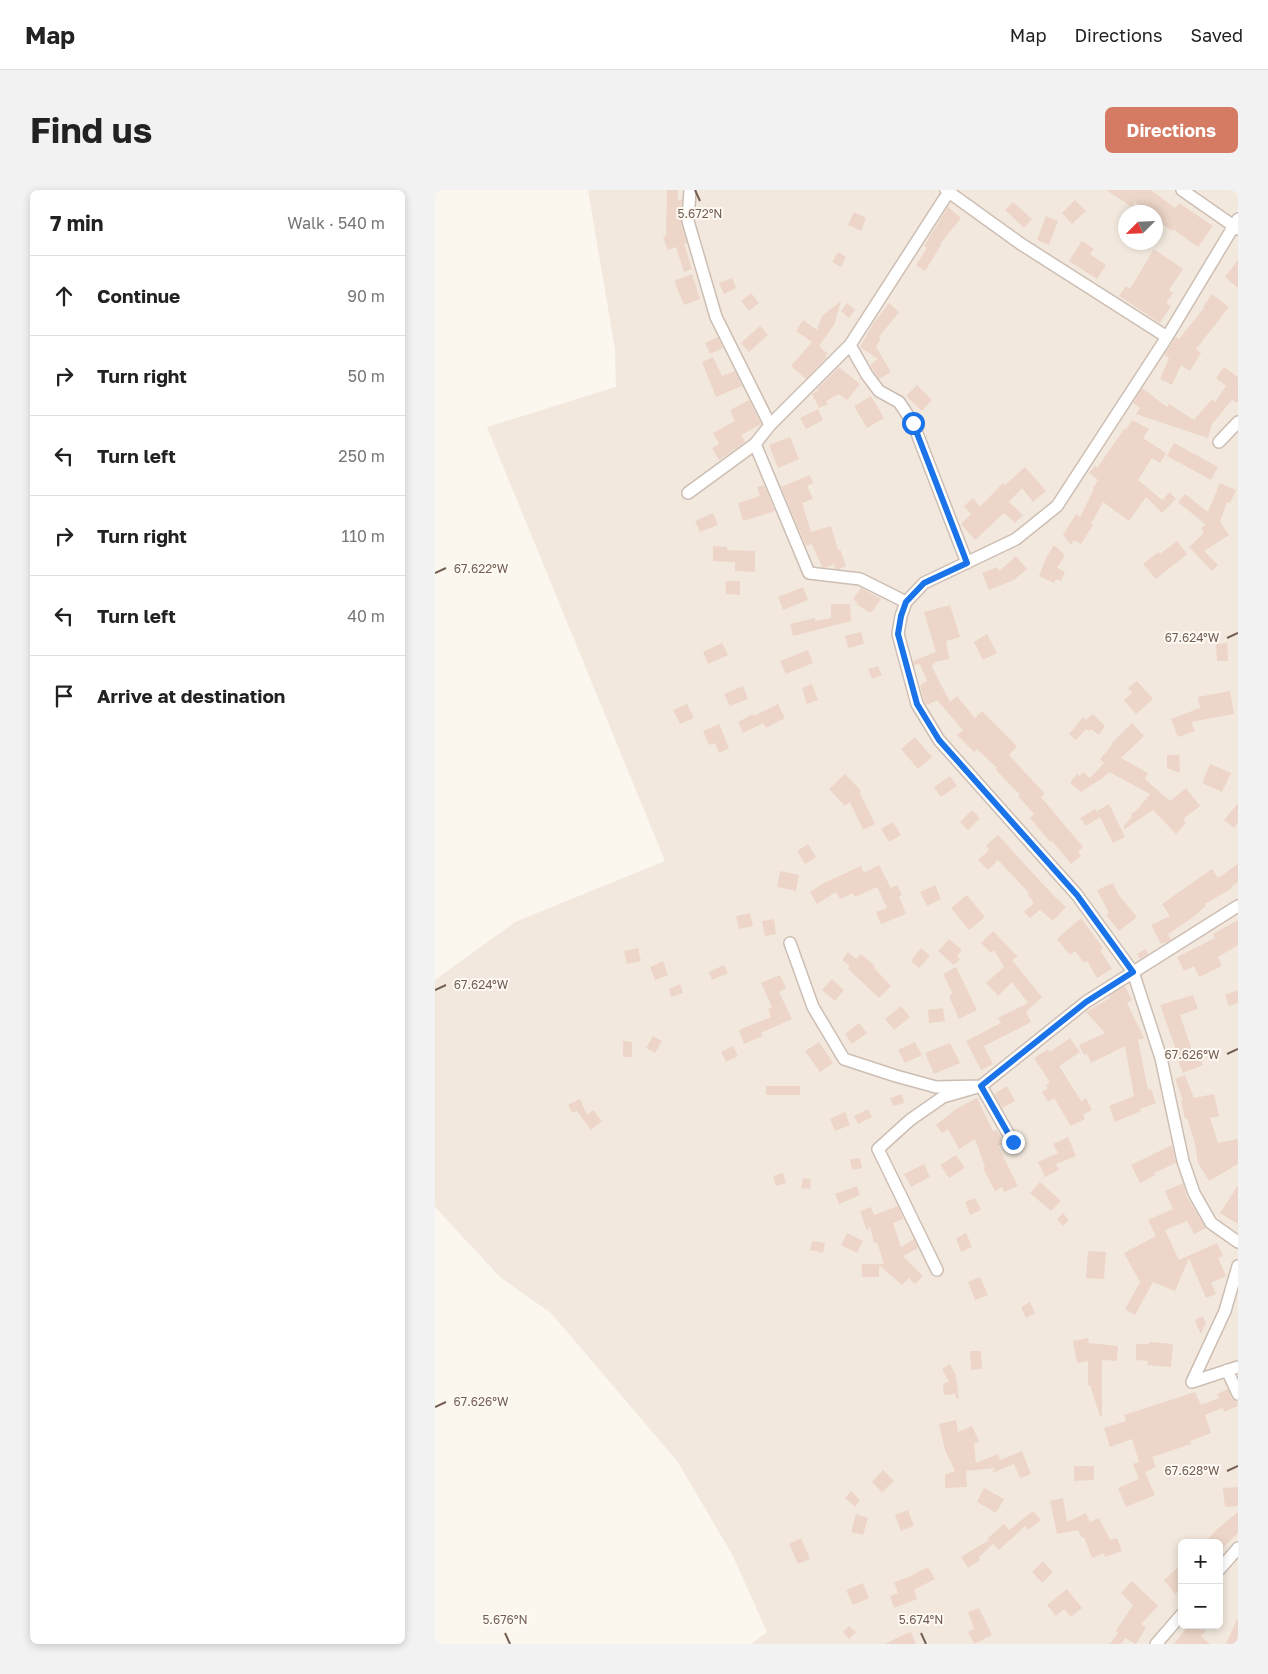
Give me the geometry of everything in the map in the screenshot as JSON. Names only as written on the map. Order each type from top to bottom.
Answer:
[{"type":"street","points":[[689,190],[688,221],[716,317],[770,424]]},
{"type":"street","points":[[1181,190],[1237,224],[1167,337],[1057,506],[1016,539],[924,583],[906,602],[898,634],[917,704],[939,740],[1077,895],[1133,972],[1161,1058],[1183,1161],[1194,1194],[1211,1223],[1238,1242]]},
{"type":"street","points":[[687,493],[755,444],[770,424],[850,345],[947,191],[1021,244],[1167,337]]},
{"type":"street","points":[[850,345],[867,375],[879,391],[899,402],[913,423],[967,563]]},
{"type":"street","points":[[1219,442],[1238,422]]},
{"type":"street","points":[[755,444],[809,573],[860,579],[906,602]]},
{"type":"street","points":[[937,1270],[878,1149],[910,1120],[943,1097],[981,1086],[1086,1002],[1238,906]]},
{"type":"street","points":[[790,943],[813,1007],[844,1059],[936,1087],[981,1086]]},
{"type":"street","points":[[981,1086],[1013,1142]]},
{"type":"street","points":[[1238,1266],[1225,1311],[1192,1382],[1233,1368],[1238,1394]]},
{"type":"street","points":[[1223,1565],[1238,1548]]},
{"type":"street","points":[[1156,1644],[1178,1619]]},
{"type":"shaded area","points":[[588,190],[1238,190],[1238,1644],[751,1644],[767,1632],[733,1556],[678,1462],[551,1313],[500,1277],[435,1207],[435,980],[515,922],[665,861],[487,427],[616,387],[615,349]]},
{"type":"building","points":[[667,190],[678,190],[678,200],[682,200],[681,223],[687,243],[684,244],[692,269],[684,272],[676,247],[668,250],[663,237],[666,236]]},
{"type":"building","points":[[1106,190],[1151,190],[1175,208],[1179,203],[1213,226],[1198,247],[1173,229],[1172,231],[1163,225],[1163,205],[1139,205],[1135,202],[1133,205],[1129,205]]},
{"type":"building","points":[[1075,200],[1086,211],[1072,224],[1062,213]]},
{"type":"building","points":[[1013,202],[1032,219],[1024,228],[1005,210]]},
{"type":"building","points":[[948,207],[961,218],[940,244],[925,271],[916,265],[927,248],[924,246]]},
{"type":"building","points":[[854,212],[866,218],[861,231],[848,225]]},
{"type":"building","points":[[1046,216],[1058,221],[1049,245],[1037,240]]},
{"type":"building","points":[[1082,241],[1094,249],[1090,254],[1106,265],[1097,279],[1069,261]]},
{"type":"building","points":[[1153,250],[1183,269],[1169,290],[1173,293],[1166,303],[1171,306],[1160,323],[1119,296],[1126,286],[1130,289]]},
{"type":"building","points":[[838,252],[846,257],[841,267],[832,262]]},
{"type":"building","points":[[1238,260],[1238,288],[1225,277]]},
{"type":"building","points":[[692,274],[700,299],[684,305],[674,281]]},
{"type":"building","points":[[732,278],[736,288],[724,294],[719,283]]},
{"type":"building","points":[[751,293],[759,303],[749,311],[741,301]]},
{"type":"building","points":[[1212,294],[1229,307],[1196,349],[1201,353],[1190,371],[1181,365],[1172,385],[1160,379],[1169,358],[1164,355],[1176,337],[1179,339],[1204,308]]},
{"type":"building","points":[[841,301],[834,325],[819,346],[828,354],[825,356],[827,357],[806,379],[791,366],[812,342],[796,331],[803,320],[817,330],[822,316]]},
{"type":"building","points":[[847,303],[855,310],[849,318],[841,311]]},
{"type":"building","points":[[889,303],[899,312],[879,337],[881,338],[876,347],[891,372],[879,379],[870,365],[878,359],[860,347],[873,324]]},
{"type":"building","points":[[760,326],[768,335],[749,352],[741,343]]},
{"type":"building","points":[[718,337],[723,348],[710,354],[705,343]]},
{"type":"building","points":[[713,357],[722,376],[735,371],[742,386],[716,397],[702,362]]},
{"type":"building","points":[[839,367],[860,384],[847,400],[839,394],[826,401],[828,404],[819,408],[812,394],[819,390],[817,389]]},
{"type":"building","points":[[1224,367],[1238,377],[1238,403],[1232,400],[1212,424],[1208,438],[1136,414],[1140,408],[1133,403],[1142,388],[1167,407],[1169,404],[1194,420],[1212,399],[1215,402],[1226,386],[1216,378]]},
{"type":"building","points":[[917,385],[932,400],[922,411],[906,396]]},
{"type":"building","points":[[871,396],[884,418],[867,428],[854,406]]},
{"type":"building","points":[[749,400],[761,424],[741,435],[745,442],[719,460],[712,448],[719,444],[713,433],[735,421],[730,410]]},
{"type":"building","points":[[818,409],[823,420],[806,429],[800,418]]},
{"type":"building","points":[[1132,420],[1149,429],[1143,438],[1166,453],[1160,463],[1152,458],[1138,480],[1162,500],[1170,492],[1176,499],[1162,513],[1146,497],[1129,521],[1103,502],[1091,524],[1093,525],[1081,544],[1074,540],[1071,545],[1063,535],[1076,514],[1080,517],[1098,480],[1089,473],[1095,466],[1097,468]]},
{"type":"building","points":[[790,437],[799,459],[778,468],[769,445]]},
{"type":"building","points":[[1174,443],[1218,467],[1211,480],[1167,456]]},
{"type":"building","points":[[1025,467],[1046,491],[1033,502],[1022,488],[1009,502],[1023,515],[1015,523],[1004,513],[975,540],[961,524],[971,514],[964,506],[973,498],[980,507],[1003,483],[1005,485]]},
{"type":"building","points":[[810,475],[813,483],[807,486],[813,499],[802,503],[811,532],[831,526],[838,550],[840,549],[846,566],[839,569],[835,569],[834,564],[826,568],[822,567],[812,544],[806,546],[781,487]]},
{"type":"building","points":[[1220,483],[1236,490],[1230,503],[1227,502],[1220,522],[1229,535],[1204,551],[1218,565],[1212,571],[1189,547],[1204,533],[1201,528],[1206,525],[1178,502],[1185,494],[1208,512]]},
{"type":"building","points":[[764,485],[775,511],[743,521],[738,503],[760,496],[757,487]]},
{"type":"building","points":[[713,513],[718,525],[700,532],[695,521]]},
{"type":"building","points":[[1177,541],[1187,554],[1156,579],[1143,564],[1158,552],[1160,554]]},
{"type":"building","points":[[1054,545],[1065,555],[1057,568],[1065,572],[1061,581],[1056,579],[1054,583],[1039,576],[1046,558]]},
{"type":"building","points":[[713,546],[727,547],[727,550],[755,551],[755,572],[735,571],[735,562],[713,561]]},
{"type":"building","points":[[1016,556],[1027,569],[1014,580],[989,590],[982,573],[997,567],[999,571]]},
{"type":"building","points":[[726,581],[740,581],[740,595],[726,594]]},
{"type":"building","points":[[803,587],[808,600],[783,610],[778,597]]},
{"type":"building","points":[[861,588],[881,599],[872,612],[856,604],[859,604],[853,599]]},
{"type":"building","points":[[831,604],[850,604],[851,621],[793,636],[790,624],[815,618],[815,621],[831,618]]},
{"type":"building","points":[[950,605],[960,637],[946,641],[949,659],[934,662],[935,664],[931,665],[950,702],[957,696],[975,718],[982,711],[1017,746],[1009,755],[1045,794],[1041,797],[1083,847],[1078,852],[1081,856],[1071,864],[1030,818],[1034,814],[1018,796],[1020,795],[996,770],[997,768],[977,749],[974,752],[957,735],[963,730],[937,700],[927,705],[924,701],[920,685],[927,681],[920,664],[914,665],[913,661],[936,652],[924,612]]},
{"type":"building","points":[[861,632],[864,644],[848,648],[845,636]]},
{"type":"building","points":[[987,634],[997,653],[983,660],[974,642]]},
{"type":"building","points":[[722,643],[728,655],[708,664],[703,652]]},
{"type":"building","points":[[1227,643],[1228,661],[1217,661],[1216,644]]},
{"type":"building","points":[[808,650],[813,663],[786,674],[780,661]]},
{"type":"building","points":[[878,666],[882,675],[872,679],[868,669]]},
{"type":"building","points":[[1137,681],[1153,699],[1136,714],[1124,700],[1132,693],[1128,688]]},
{"type":"building","points":[[812,684],[818,700],[807,704],[802,688]]},
{"type":"building","points":[[743,686],[748,699],[730,706],[724,694]]},
{"type":"building","points":[[1230,691],[1234,714],[1191,722],[1195,731],[1178,737],[1171,719],[1200,708],[1198,697]]},
{"type":"building","points":[[687,704],[694,718],[680,724],[673,710]]},
{"type":"building","points":[[778,704],[785,718],[766,728],[763,723],[743,733],[738,722]]},
{"type":"building","points":[[1093,714],[1105,726],[1099,735],[1091,729],[1089,731],[1086,729],[1076,740],[1069,734],[1083,717],[1086,720]]},
{"type":"building","points":[[1132,723],[1144,736],[1121,758],[1148,773],[1145,779],[1170,801],[1186,788],[1200,806],[1183,819],[1186,823],[1176,834],[1153,810],[1125,829],[1123,827],[1132,816],[1131,814],[1137,810],[1150,794],[1109,772],[1081,792],[1070,783],[1077,774],[1080,776],[1083,772],[1090,778],[1104,763],[1100,759],[1111,744]]},
{"type":"building","points":[[719,724],[729,748],[719,753],[715,743],[709,745],[703,731]]},
{"type":"building","points":[[915,737],[932,757],[918,769],[901,749]]},
{"type":"building","points":[[1167,755],[1179,755],[1180,773],[1167,768]]},
{"type":"building","points":[[1210,764],[1231,773],[1222,792],[1202,783]]},
{"type":"building","points":[[845,774],[861,791],[860,793],[875,824],[863,830],[850,802],[845,806],[829,789]]},
{"type":"building","points":[[950,776],[957,786],[941,797],[934,787]]},
{"type":"building","points":[[1238,803],[1238,822],[1234,828],[1224,820]]},
{"type":"building","points":[[1109,804],[1125,837],[1113,843],[1100,817],[1086,826],[1080,818],[1095,809],[1099,815],[1097,811]]},
{"type":"building","points":[[972,810],[980,818],[968,830],[960,822]]},
{"type":"building","points":[[893,822],[901,835],[889,842],[881,829]]},
{"type":"building","points":[[998,835],[1066,907],[1053,921],[1040,910],[1030,918],[1024,912],[1034,903],[1028,895],[1029,893],[998,860],[988,870],[978,860],[989,850],[986,846]]},
{"type":"building","points":[[808,844],[816,857],[805,864],[797,851]]},
{"type":"building","points":[[1238,864],[1238,882],[1232,888],[1205,904],[1206,906],[1192,918],[1168,934],[1171,940],[1161,944],[1151,925],[1170,916],[1162,904],[1212,869],[1218,878]]},
{"type":"building","points":[[879,865],[891,888],[897,885],[902,895],[899,896],[906,914],[881,924],[876,912],[887,908],[877,887],[855,897],[853,893],[840,899],[836,892],[817,904],[810,892],[824,883],[861,866],[864,873]]},
{"type":"building","points":[[780,871],[799,875],[796,891],[777,887]]},
{"type":"building","points":[[1113,883],[1118,894],[1137,917],[1119,931],[1106,915],[1109,913],[1097,890]]},
{"type":"building","points":[[935,885],[941,899],[927,906],[920,892]]},
{"type":"building","points":[[967,895],[985,917],[969,930],[951,908]]},
{"type":"building","points":[[750,913],[753,926],[739,929],[736,916]]},
{"type":"building","points":[[1081,918],[1103,948],[1100,950],[1112,969],[1097,978],[1087,961],[1084,963],[1075,951],[1070,955],[1057,939]]},
{"type":"building","points":[[774,919],[776,934],[765,936],[762,921]]},
{"type":"building","points":[[1238,920],[1238,945],[1218,957],[1222,966],[1199,977],[1194,966],[1184,971],[1177,957],[1215,938],[1213,934]]},
{"type":"building","points":[[993,931],[1018,957],[1012,960],[1042,997],[1026,1012],[1031,1022],[984,1046],[993,1064],[981,1070],[966,1041],[1001,1023],[998,1018],[1028,1003],[1012,982],[998,996],[986,983],[1004,967],[994,950],[991,953],[981,943]]},
{"type":"building","points":[[949,939],[962,950],[957,956],[960,959],[954,965],[938,951]]},
{"type":"building","points":[[638,948],[641,961],[627,964],[624,951]]},
{"type":"building","points":[[921,948],[930,956],[919,968],[911,961]]},
{"type":"building","points":[[1146,949],[1148,954],[1140,959],[1137,954]]},
{"type":"building","points":[[848,952],[856,959],[861,954],[875,966],[874,968],[891,986],[879,998],[848,969],[850,966],[842,960]]},
{"type":"building","points":[[663,961],[668,975],[655,980],[650,967]]},
{"type":"building","points":[[724,965],[728,973],[712,980],[709,972]]},
{"type":"building","points":[[956,967],[977,1010],[959,1019],[950,999],[950,995],[953,994],[943,974]]},
{"type":"building","points":[[780,975],[786,988],[779,992],[792,1019],[761,1033],[763,1036],[744,1044],[739,1030],[771,1017],[768,1009],[772,1007],[761,983]]},
{"type":"building","points":[[832,979],[844,990],[835,1001],[822,990]]},
{"type":"building","points":[[680,984],[683,993],[671,997],[669,989]]},
{"type":"building","points":[[1125,986],[1132,1000],[1127,1003],[1144,1038],[1138,1040],[1148,1090],[1151,1089],[1156,1103],[1115,1122],[1109,1106],[1134,1096],[1125,1046],[1091,1063],[1087,1054],[1084,1055],[1079,1045],[1105,1033],[1086,1012],[1110,998],[1109,996]]},
{"type":"building","points":[[1238,990],[1238,1003],[1229,1006],[1225,995]]},
{"type":"building","points":[[1193,995],[1198,1009],[1180,1015],[1193,1053],[1197,1051],[1203,1065],[1183,1073],[1160,1005]]},
{"type":"building","points":[[901,1006],[910,1017],[894,1030],[885,1019]]},
{"type":"building","points":[[943,1008],[945,1021],[929,1023],[928,1010]]},
{"type":"building","points":[[859,1023],[867,1033],[852,1044],[845,1034]]},
{"type":"building","points":[[653,1036],[662,1041],[655,1053],[646,1048]]},
{"type":"building","points":[[1070,1038],[1080,1052],[1059,1066],[1081,1101],[1086,1098],[1092,1110],[1083,1115],[1085,1119],[1071,1126],[1054,1098],[1048,1102],[1042,1092],[1048,1088],[1046,1085],[1050,1082],[1034,1058],[1048,1049],[1050,1052]]},
{"type":"building","points":[[623,1041],[632,1042],[632,1057],[623,1057]]},
{"type":"building","points":[[819,1042],[833,1063],[820,1072],[805,1051]]},
{"type":"building","points":[[915,1042],[922,1055],[905,1063],[898,1050]]},
{"type":"building","points":[[950,1043],[960,1063],[934,1074],[925,1053]]},
{"type":"building","points":[[733,1046],[738,1056],[726,1062],[721,1052]]},
{"type":"building","points":[[1185,1075],[1194,1098],[1214,1094],[1219,1116],[1210,1118],[1218,1143],[1238,1139],[1238,1164],[1209,1181],[1198,1163],[1195,1144],[1187,1118],[1185,1119],[1181,1100],[1183,1100],[1175,1079]]},
{"type":"building","points":[[766,1086],[800,1086],[800,1095],[766,1095]]},
{"type":"building","points":[[1007,1086],[1015,1101],[1002,1108],[994,1094]]},
{"type":"building","points":[[902,1094],[904,1103],[893,1106],[890,1098]]},
{"type":"building","points":[[977,1098],[993,1131],[997,1130],[1000,1135],[1004,1144],[998,1146],[1018,1186],[1004,1192],[1002,1187],[995,1191],[983,1168],[985,1167],[975,1139],[959,1149],[948,1129],[942,1133],[936,1125],[956,1109]]},
{"type":"building","points":[[580,1099],[587,1115],[593,1110],[602,1121],[591,1130],[577,1111],[572,1113],[568,1105]]},
{"type":"building","points":[[868,1109],[872,1117],[858,1124],[854,1116]]},
{"type":"building","points":[[845,1112],[850,1125],[835,1131],[830,1119]]},
{"type":"building","points":[[1068,1137],[1076,1156],[1056,1164],[1059,1170],[1045,1177],[1038,1162],[1058,1153],[1053,1144]]},
{"type":"building","points":[[1172,1145],[1176,1163],[1154,1173],[1155,1175],[1140,1183],[1131,1165]]},
{"type":"building","points":[[956,1155],[965,1168],[949,1178],[940,1165]]},
{"type":"building","points":[[860,1158],[862,1168],[852,1170],[850,1159]]},
{"type":"building","points":[[924,1164],[930,1177],[911,1187],[904,1174]]},
{"type":"building","points":[[783,1173],[786,1183],[776,1186],[773,1176]]},
{"type":"building","points":[[803,1178],[811,1179],[810,1189],[801,1188]]},
{"type":"building","points":[[1040,1182],[1061,1201],[1051,1211],[1030,1193]]},
{"type":"building","points":[[1183,1183],[1187,1197],[1206,1228],[1194,1234],[1187,1221],[1165,1230],[1179,1260],[1217,1243],[1223,1256],[1218,1258],[1226,1276],[1211,1283],[1216,1294],[1206,1298],[1189,1258],[1175,1291],[1153,1282],[1135,1315],[1125,1309],[1140,1282],[1124,1253],[1156,1236],[1148,1220],[1173,1209],[1165,1191]]},
{"type":"building","points":[[1238,1185],[1238,1224],[1220,1213]]},
{"type":"building","points":[[857,1186],[860,1195],[839,1204],[835,1194]]},
{"type":"building","points":[[975,1198],[981,1210],[970,1215],[965,1202]]},
{"type":"building","points":[[898,1206],[903,1219],[893,1223],[901,1247],[914,1239],[918,1248],[903,1256],[923,1276],[915,1284],[909,1278],[902,1285],[879,1265],[879,1277],[862,1277],[862,1264],[884,1264],[877,1242],[874,1243],[870,1226],[867,1231],[860,1211],[871,1207],[874,1215]]},
{"type":"building","points":[[1063,1213],[1069,1220],[1063,1226],[1057,1219]]},
{"type":"building","points":[[847,1233],[863,1241],[857,1253],[841,1245]]},
{"type":"building","points":[[966,1233],[972,1247],[961,1252],[956,1238]]},
{"type":"building","points":[[812,1241],[825,1243],[823,1253],[810,1250]]},
{"type":"building","points":[[1088,1251],[1106,1252],[1104,1279],[1086,1278]]},
{"type":"building","points":[[980,1277],[988,1295],[975,1300],[968,1282]]},
{"type":"building","points":[[1030,1302],[1035,1313],[1026,1318],[1021,1307]]},
{"type":"building","points":[[1203,1317],[1206,1323],[1201,1334],[1195,1322],[1197,1318]]},
{"type":"building","points":[[1088,1338],[1089,1343],[1118,1346],[1117,1361],[1102,1360],[1102,1416],[1100,1416],[1090,1385],[1088,1386],[1088,1361],[1077,1363],[1073,1341]]},
{"type":"building","points":[[1149,1342],[1173,1344],[1171,1367],[1147,1365],[1148,1361],[1136,1360],[1136,1344],[1149,1344]]},
{"type":"building","points":[[970,1351],[981,1351],[982,1369],[971,1370]]},
{"type":"building","points":[[950,1364],[956,1376],[959,1399],[957,1399],[955,1394],[944,1395],[943,1383],[949,1382],[942,1369]]},
{"type":"building","points":[[1228,1389],[1231,1398],[1237,1401],[1238,1406],[1224,1412],[1223,1408],[1205,1415],[1211,1433],[1190,1441],[1191,1444],[1152,1457],[1156,1467],[1145,1472],[1155,1495],[1126,1507],[1118,1488],[1139,1479],[1133,1464],[1139,1462],[1132,1439],[1110,1447],[1104,1428],[1126,1421],[1124,1415],[1195,1392],[1201,1405],[1219,1398],[1217,1394]]},
{"type":"building","points":[[956,1420],[958,1432],[972,1426],[979,1441],[974,1444],[976,1463],[998,1454],[1000,1460],[1022,1451],[1031,1474],[1020,1478],[1014,1464],[992,1473],[995,1468],[966,1471],[967,1487],[945,1488],[945,1475],[955,1471],[945,1450],[939,1424]]},
{"type":"building","points":[[1074,1466],[1094,1466],[1094,1480],[1074,1481]]},
{"type":"building","points":[[883,1470],[894,1481],[882,1492],[872,1482]]},
{"type":"building","points":[[1238,1487],[1238,1506],[1225,1507],[1223,1488]]},
{"type":"building","points":[[984,1488],[1004,1499],[996,1513],[977,1502]]},
{"type":"building","points":[[851,1491],[860,1500],[855,1507],[845,1498]]},
{"type":"building","points":[[1063,1498],[1067,1522],[1086,1513],[1090,1522],[1099,1518],[1110,1540],[1117,1538],[1122,1551],[1105,1557],[1104,1553],[1092,1558],[1084,1537],[1082,1538],[1078,1530],[1057,1534],[1050,1501]]},
{"type":"building","points":[[908,1510],[914,1526],[901,1531],[895,1515]]},
{"type":"building","points":[[1033,1511],[1041,1520],[1028,1530],[1025,1526],[999,1550],[993,1544],[979,1557],[980,1560],[968,1568],[961,1557],[989,1540],[988,1538],[1004,1524],[1009,1530]]},
{"type":"building","points":[[1238,1512],[1238,1533],[1223,1548],[1223,1539],[1208,1539]]},
{"type":"building","points":[[856,1514],[868,1518],[863,1535],[851,1532]]},
{"type":"building","points":[[801,1538],[810,1559],[798,1564],[789,1544]]},
{"type":"building","points":[[1043,1561],[1053,1572],[1042,1583],[1032,1572]]},
{"type":"building","points":[[928,1567],[935,1579],[914,1590],[917,1599],[894,1608],[890,1596],[898,1593],[894,1582]]},
{"type":"building","points":[[1177,1568],[1178,1592],[1175,1594],[1164,1580]]},
{"type":"building","points":[[1132,1581],[1158,1606],[1141,1624],[1146,1628],[1136,1644],[1125,1638],[1121,1644],[1110,1644],[1133,1605],[1121,1593]]},
{"type":"building","points":[[863,1583],[869,1598],[853,1605],[846,1590]]},
{"type":"building","points":[[1067,1589],[1082,1608],[1071,1617],[1064,1609],[1056,1616],[1047,1605]]},
{"type":"building","points":[[979,1608],[992,1635],[974,1644],[968,1632],[974,1629],[968,1612]]},
{"type":"building","points":[[1238,1617],[1238,1644],[1226,1644]]},
{"type":"building","points":[[849,1626],[856,1632],[849,1639],[843,1632]]},
{"type":"building","points":[[1186,1629],[1204,1629],[1206,1631],[1201,1636],[1210,1644],[1174,1644]]},
{"type":"building","points":[[911,1632],[916,1644],[885,1644],[905,1634]]},
{"type":"route","points":[[913,423],[967,563],[924,583],[906,602],[901,616],[898,634],[917,704],[939,740],[1077,895],[1133,972],[1086,1002],[981,1086],[1013,1142]]}]
